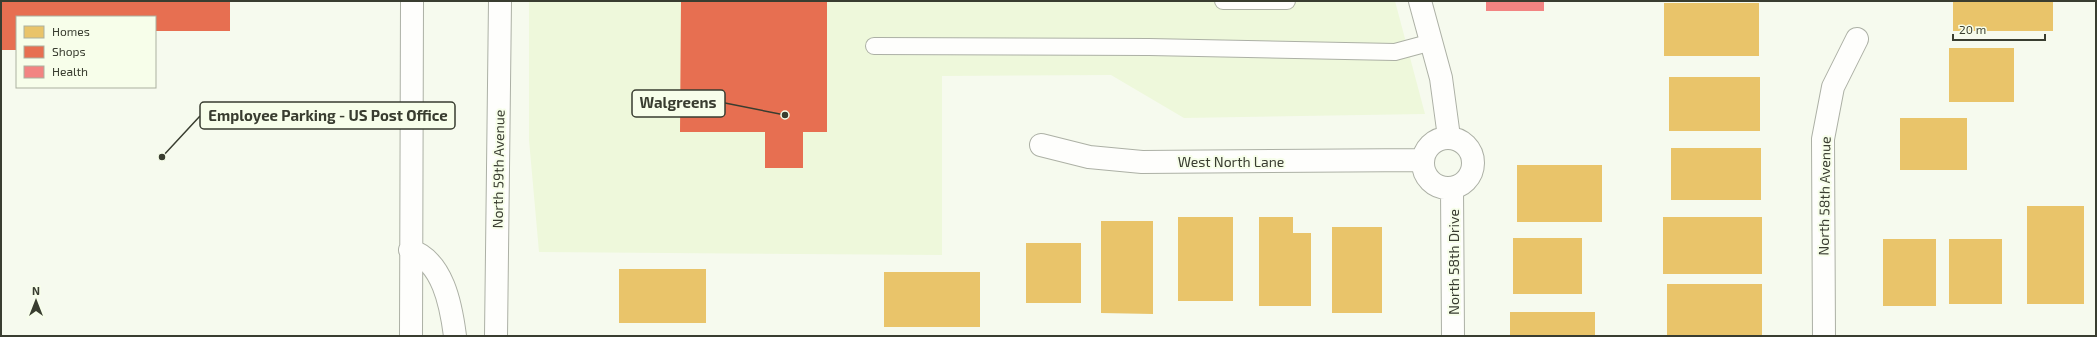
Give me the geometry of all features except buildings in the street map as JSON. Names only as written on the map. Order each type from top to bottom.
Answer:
[{"type":"street","points":[[411,336],[410,250],[412,1]]},
{"type":"street","name":"North 59th Avenue","points":[[496,336],[500,1]]},
{"type":"street","points":[[1420,1],[1441,78],[1448,137]]},
{"type":"street","name":"North 58th Avenue","points":[[1824,336],[1822,139],[1833,87],[1857,39]]},
{"type":"street","points":[[1448,137],[1464,143],[1473,157],[1472,173],[1460,185],[1452,188],[1438,186],[1431,181],[1423,168],[1423,160],[1429,146],[1441,138],[1448,137]]},
{"type":"street","name":"West North Lane","points":[[1041,145],[1089,157],[1142,162],[1423,160]]},
{"type":"street","name":"North 58th Drive","points":[[1452,188],[1453,336]]},
{"type":"street","points":[[410,250],[421,254],[440,278],[448,297],[455,336]]},
{"type":"lane","points":[[1223,1],[1287,1]]},
{"type":"lane","points":[[874,46],[1149,47],[1395,52],[1432,42]]},
{"type":"shaded area","points":[[529,1],[1395,1],[1425,114],[1184,118],[1111,75],[942,76],[942,255],[539,252],[529,140]]},
{"type":"place","name":"Walgreens","points":[[785,115]]},
{"type":"place","name":"Employee Parking - US Post Office","points":[[162,157]]}]
